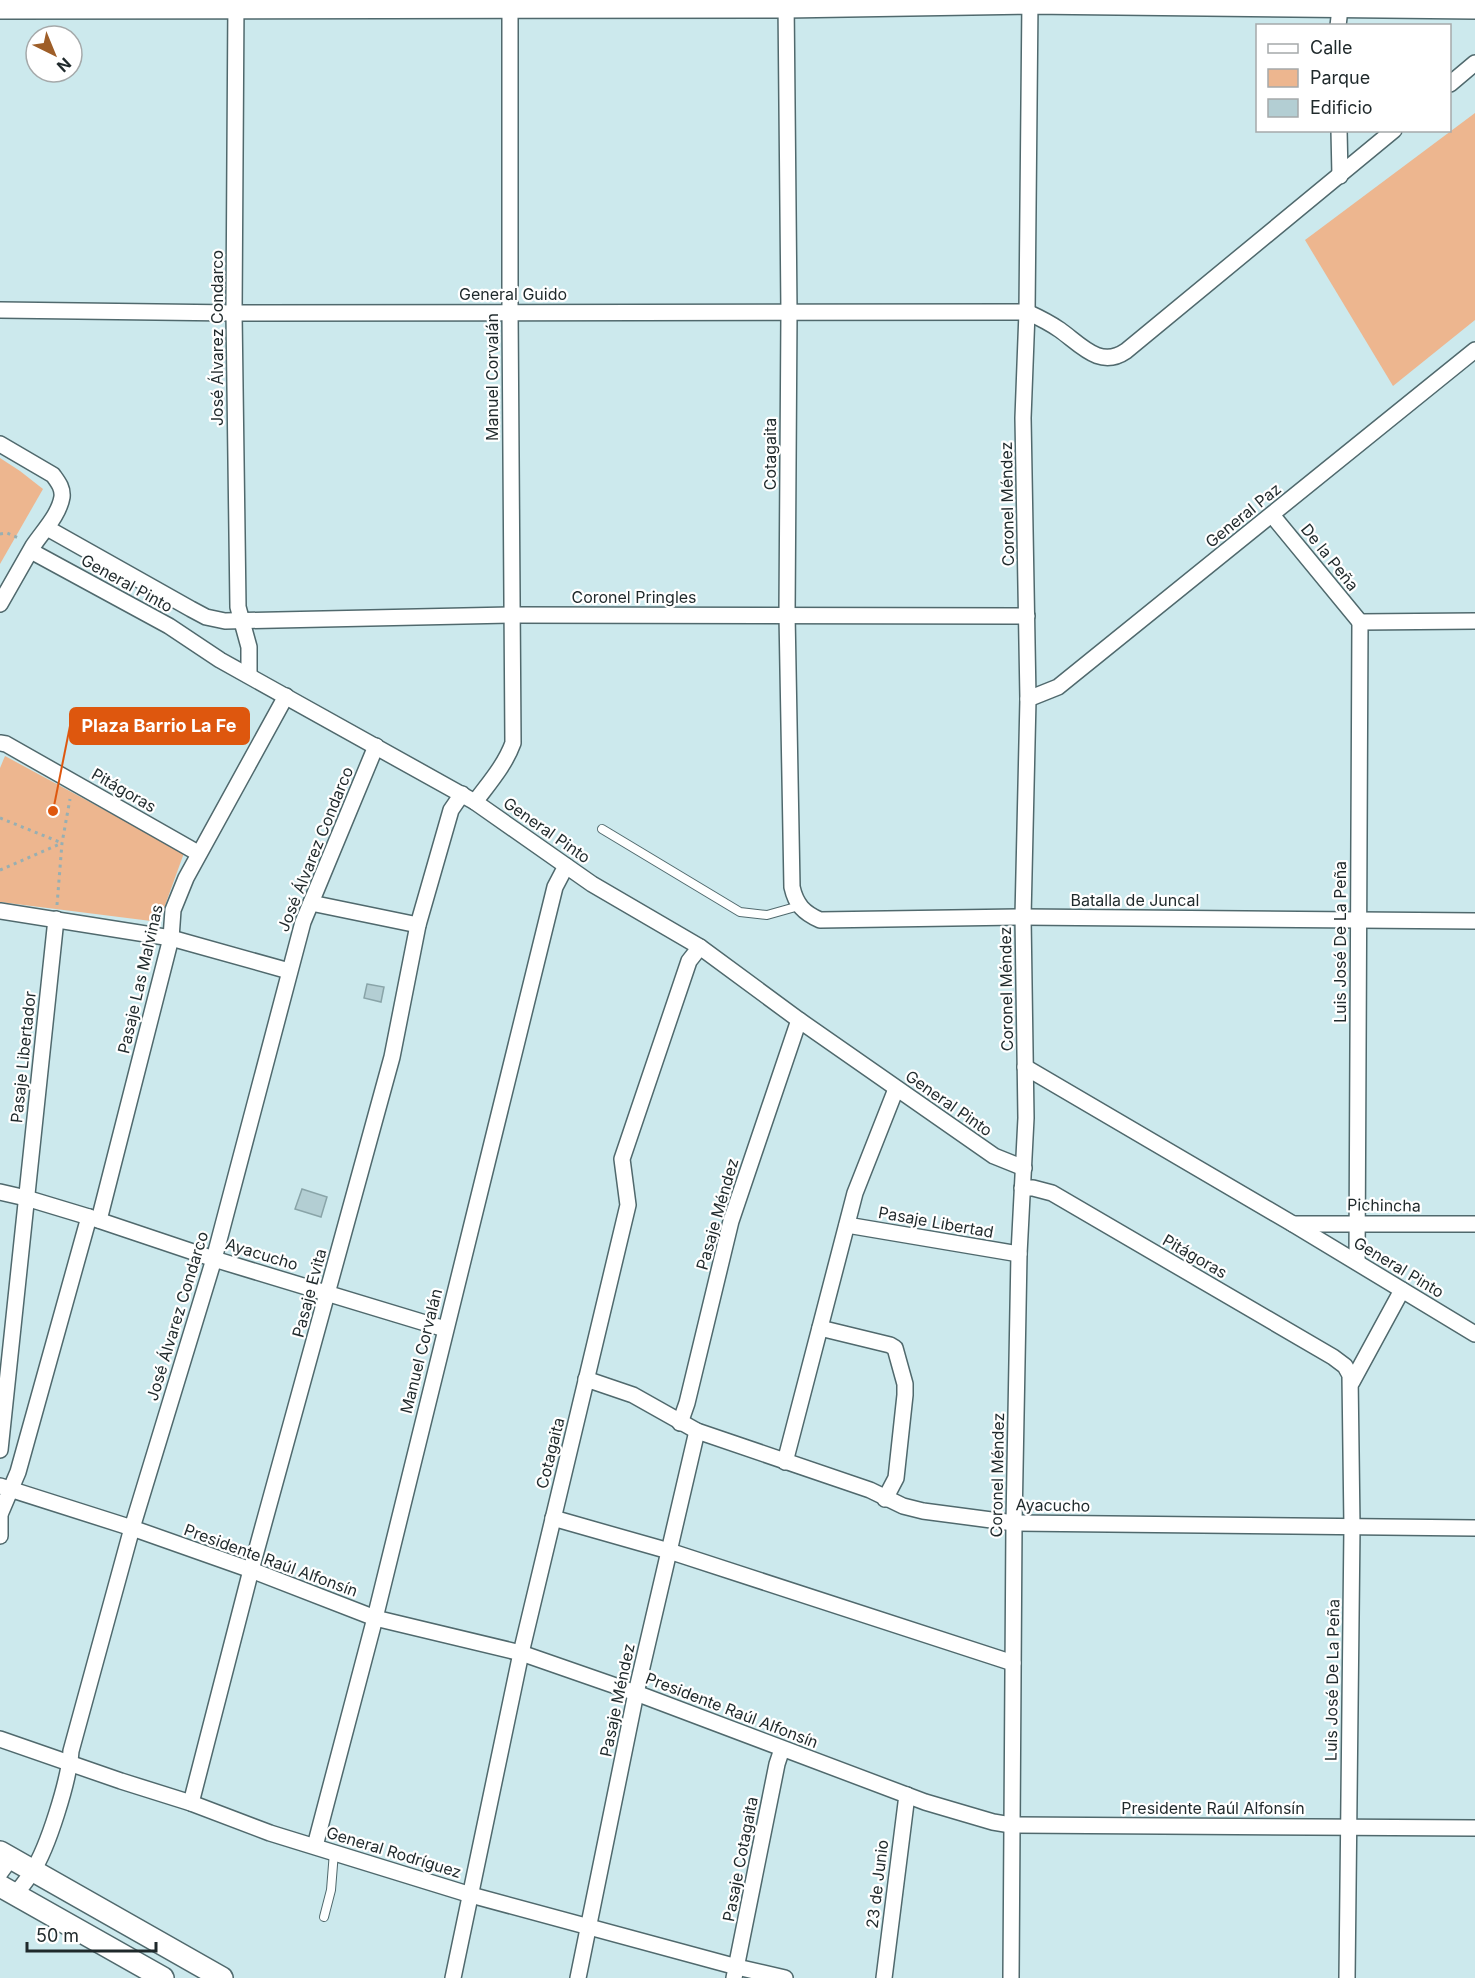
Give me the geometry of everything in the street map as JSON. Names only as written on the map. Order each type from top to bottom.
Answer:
[{"type":"main road","points":[[0,8],[236,4],[1030,2],[1340,11],[1475,8]]},
{"type":"main road","points":[[4,1861],[33,1871],[222,1978]]},
{"type":"main road","points":[[8,1890],[163,1978]]},
{"type":"street","name":"Coronel Méndez","points":[[1011,1978],[1014,1523],[1019,1254],[1026,1118],[1023,917],[1028,699],[1023,418],[1027,312],[1030,2]]},
{"type":"street","name":"Manuel Corvalán","points":[[509,754],[513,743],[510,3]]},
{"type":"street","name":"Cotagaita","points":[[786,3],[789,312],[787,615],[792,887],[794,898],[799,906]]},
{"type":"street","name":"José Álvarez Condarco","points":[[236,4],[234,313],[238,607],[249,647],[249,675]]},
{"type":"street","points":[[1451,82],[1475,63]]},
{"type":"street","points":[[1339,132],[1340,176]]},
{"type":"street","points":[[1027,312],[1047,322],[1097,356],[1118,357],[1392,132]]},
{"type":"street","name":"General Guido","points":[[0,310],[234,313],[1027,312]]},
{"type":"street","name":"General Paz","points":[[1028,699],[1058,687],[1475,350]]},
{"type":"street","points":[[0,444],[53,476],[59,483],[62,495],[47,528],[0,604]]},
{"type":"street","name":"De la Peña","points":[[1272,515],[1360,622]]},
{"type":"street","name":"General Pinto","points":[[47,528],[206,617],[242,622]]},
{"type":"street","name":"General Pinto","points":[[31,551],[169,626],[220,660],[468,798],[592,884],[700,947],[896,1089],[994,1156],[1024,1168]]},
{"type":"street","name":"Coronel Pringles","points":[[242,622],[512,615],[1027,616]]},
{"type":"street","points":[[1360,622],[1475,621]]},
{"type":"street","name":"Luis José De La Peña","points":[[1357,1262],[1360,622]]},
{"type":"street","name":"Pasaje Las Malvinas","points":[[0,1508],[6,1487],[18,1472],[94,1218],[171,938],[173,910],[178,895],[198,853],[286,696]]},
{"type":"street","name":"Pitágoras","points":[[0,743],[6,744],[198,853]]},
{"type":"street","name":"José Álvarez Condarco","points":[[8,1890],[33,1871],[44,1849],[68,1777],[70,1751],[132,1528],[214,1259],[303,922],[376,746]]},
{"type":"street","name":"Pasaje Evita","points":[[191,1803],[251,1570],[392,1057],[418,926],[452,810],[468,798],[509,754]]},
{"type":"street","name":"Manuel Corvalán","points":[[315,1846],[375,1618],[555,887],[566,866]]},
{"type":"street","points":[[311,903],[418,926]]},
{"type":"street","name":"Batalla de Juncal","points":[[799,906],[808,915],[820,920],[1023,917],[1475,921]]},
{"type":"street","points":[[0,911],[171,938],[289,971]]},
{"type":"street","name":"Pasaje Libertador","points":[[0,1450],[56,919]]},
{"type":"street","name":"Cotagaita","points":[[453,1978],[521,1653],[628,1205],[622,1159],[688,962],[700,947]]},
{"type":"street","name":"Pasaje Méndez","points":[[680,1423],[687,1403],[730,1221],[799,1020]]},
{"type":"street","name":"General Pinto","points":[[1025,1067],[1475,1334]]},
{"type":"street","points":[[784,1462],[855,1193],[896,1089]]},
{"type":"street","name":"Pitágoras","points":[[1022,1188],[1033,1188],[1052,1193],[1345,1366]]},
{"type":"street","name":"Ayacucho","points":[[0,1192],[94,1218],[214,1259],[445,1329]]},
{"type":"street","name":"Pichincha","points":[[1293,1224],[1356,1222],[1475,1224]]},
{"type":"street","name":"Pasaje Libertad","points":[[847,1226],[1019,1254]]},
{"type":"street","name":"Luis José De La Peña","points":[[1352,1382],[1402,1290]]},
{"type":"street","points":[[820,1328],[895,1348],[905,1384],[905,1395],[896,1478],[885,1499]]},
{"type":"street","name":"Luis José De La Peña","points":[[1345,1366],[1352,1382],[1347,1978]]},
{"type":"street","name":"Ayacucho","points":[[586,1379],[633,1395],[698,1431],[870,1490],[885,1499],[923,1511],[1014,1523],[1475,1528]]},
{"type":"street","name":"Pasaje Méndez","points":[[578,1978],[636,1693],[698,1431]]},
{"type":"street","name":"Presidente Raúl Alfonsín","points":[[6,1487],[251,1570],[375,1618],[521,1653],[636,1693],[907,1795],[993,1822],[1011,1825],[1475,1828]]},
{"type":"street","points":[[0,1508],[0,1536]]},
{"type":"street","points":[[553,1518],[669,1551],[1013,1663]]},
{"type":"street","name":"General Rodríguez","points":[[0,1739],[191,1803],[270,1833],[471,1895],[736,1973],[785,1978]]},
{"type":"street","name":"Pasaje Cotagaita","points":[[736,1973],[777,1764],[782,1749]]},
{"type":"street","name":"23 de Junio","points":[[884,1978],[907,1795]]},
{"type":"lane","points":[[602,829],[740,912],[767,915],[799,906]]},
{"type":"lane","points":[[324,1917],[331,1890],[334,1852]]},
{"type":"path","points":[[16,548],[21,538]]},
{"type":"path","points":[[56,919],[62,843],[73,782]]},
{"type":"path","points":[[0,818],[62,843]]},
{"type":"path","points":[[0,870],[62,843]]},
{"type":"green space","points":[[1475,113],[1475,320],[1393,386],[1305,240]]},
{"type":"green space","points":[[0,458],[43,489],[0,564]]},
{"type":"green space","points":[[5,756],[184,853],[159,922],[0,902],[0,768]]},
{"type":"building","points":[[367,984],[384,987],[381,1002],[364,998]]},
{"type":"building","points":[[302,1189],[327,1197],[321,1217],[295,1209]]},
{"type":"place","name":"Plaza Barrio La Fe","points":[[53,811]]}]
